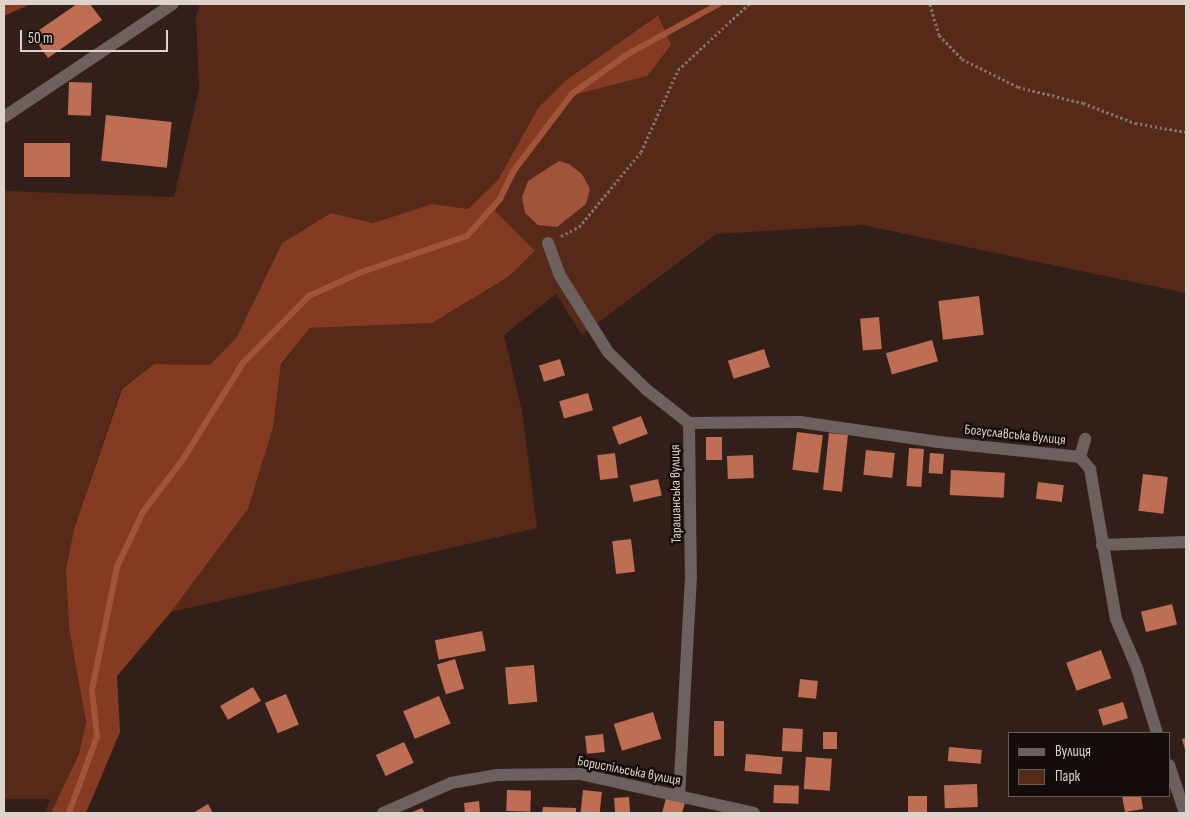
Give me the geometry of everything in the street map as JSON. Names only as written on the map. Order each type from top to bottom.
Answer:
[{"type":"street","points":[[4,117],[173,4]]},
{"type":"street","points":[[548,243],[559,274],[608,352],[647,390],[689,423]]},
{"type":"street","name":"Богуславська вулиця","points":[[689,423],[800,422],[939,442],[1080,458],[1090,469],[1116,619],[1137,668],[1157,732]]},
{"type":"street","name":"Тарашанська вулиця","points":[[679,796],[692,576],[689,423]]},
{"type":"street","points":[[1080,458],[1085,439]]},
{"type":"street","points":[[1102,544],[1186,542]]},
{"type":"street","points":[[1170,768],[1185,813]]},
{"type":"street","name":"Бориспільська вулиця","points":[[383,813],[452,783],[497,775],[580,774],[754,813]]},
{"type":"path","points":[[548,243],[579,226],[610,193],[641,152],[678,70],[749,4]]},
{"type":"path","points":[[930,4],[939,35],[962,59],[1018,87],[1083,102],[1135,123],[1186,132]]},
{"type":"green space","points":[[200,4],[1186,4],[1186,293],[863,225],[716,234],[582,335],[556,294],[504,335],[522,411],[537,528],[171,612],[248,509],[273,428],[281,365],[310,328],[432,323],[508,277],[535,251],[494,212],[532,146],[574,95],[647,76],[657,15],[565,81],[538,108],[498,180],[468,209],[432,204],[373,223],[331,213],[282,243],[237,338],[210,365],[154,364],[121,389],[74,529],[66,569],[69,628],[86,722],[79,754],[51,813],[45,813],[50,799],[4,799],[4,191],[174,197],[199,90],[196,17]]},
{"type":"shaded area","points":[[4,4],[31,4],[4,16]]},
{"type":"shaded area","points":[[658,15],[671,45],[647,76],[574,95],[532,146],[495,211],[535,251],[508,277],[432,323],[310,328],[281,364],[273,428],[248,509],[171,612],[117,676],[120,732],[86,813],[51,813],[79,754],[86,722],[69,628],[66,569],[74,529],[122,389],[154,364],[210,365],[237,337],[282,243],[331,213],[373,223],[432,204],[468,209],[498,180],[538,108],[565,81]]},
{"type":"shaded area","points":[[559,161],[569,164],[582,174],[590,189],[586,204],[557,227],[538,225],[525,213],[522,197],[528,181]]},
{"type":"building","points":[[77,4],[90,4],[102,20],[48,58],[32,35]]},
{"type":"building","points":[[69,82],[92,83],[91,116],[68,115]]},
{"type":"building","points":[[106,115],[172,122],[167,168],[101,161]]},
{"type":"building","points":[[24,143],[70,143],[70,177],[24,177]]},
{"type":"building","points":[[979,296],[984,335],[943,340],[938,301]]},
{"type":"building","points":[[879,317],[882,349],[863,351],[860,319]]},
{"type":"building","points":[[932,340],[938,361],[892,374],[886,353]]},
{"type":"building","points":[[764,349],[770,367],[734,379],[728,361]]},
{"type":"building","points":[[560,359],[565,375],[544,382],[539,365]]},
{"type":"building","points":[[588,393],[593,410],[564,419],[559,401]]},
{"type":"building","points":[[641,416],[648,434],[619,445],[612,427]]},
{"type":"building","points":[[797,432],[823,435],[818,473],[792,470]]},
{"type":"building","points":[[829,433],[848,435],[842,492],[823,490]]},
{"type":"building","points":[[706,437],[722,437],[722,460],[706,460]]},
{"type":"building","points":[[909,448],[924,449],[921,487],[906,486]]},
{"type":"building","points":[[866,450],[895,453],[892,478],[863,475]]},
{"type":"building","points":[[615,453],[618,478],[600,480],[597,455]]},
{"type":"building","points":[[930,453],[944,454],[943,474],[929,473]]},
{"type":"building","points":[[753,455],[754,478],[728,479],[727,456]]},
{"type":"building","points":[[951,470],[1005,473],[1004,498],[950,495]]},
{"type":"building","points":[[1143,474],[1168,477],[1163,514],[1138,511]]},
{"type":"building","points":[[658,479],[662,496],[634,502],[630,486]]},
{"type":"building","points":[[1038,482],[1064,485],[1062,502],[1036,499]]},
{"type":"building","points":[[631,539],[635,572],[616,574],[612,541]]},
{"type":"building","points":[[1172,604],[1177,624],[1146,632],[1141,612]]},
{"type":"building","points":[[482,631],[486,651],[439,660],[435,640]]},
{"type":"building","points":[[1101,650],[1111,678],[1076,691],[1066,663]]},
{"type":"building","points":[[455,659],[464,689],[446,694],[437,665]]},
{"type":"building","points":[[534,665],[537,702],[508,704],[505,668]]},
{"type":"building","points":[[800,679],[818,681],[816,699],[798,697]]},
{"type":"building","points":[[253,687],[261,701],[228,720],[220,706]]},
{"type":"building","points":[[286,694],[299,724],[278,733],[265,703]]},
{"type":"building","points":[[439,696],[451,724],[415,739],[403,711]]},
{"type":"building","points":[[1123,702],[1128,718],[1103,726],[1098,710]]},
{"type":"building","points":[[653,712],[661,739],[622,751],[614,724]]},
{"type":"building","points":[[714,721],[724,721],[724,756],[714,756]]},
{"type":"building","points":[[783,728],[803,729],[802,752],[782,751]]},
{"type":"building","points":[[823,732],[837,732],[837,749],[823,749]]},
{"type":"building","points":[[603,734],[605,752],[587,754],[585,736]]},
{"type":"building","points":[[1186,738],[1186,753],[1182,739]]},
{"type":"building","points":[[404,742],[414,763],[386,776],[376,755]]},
{"type":"building","points":[[949,747],[982,750],[981,764],[948,761]]},
{"type":"building","points":[[746,754],[783,757],[781,774],[745,771]]},
{"type":"building","points":[[806,757],[832,759],[830,791],[804,789]]},
{"type":"building","points":[[977,784],[978,807],[945,808],[944,785]]},
{"type":"building","points":[[774,785],[799,786],[798,804],[773,803]]},
{"type":"building","points":[[507,790],[531,791],[530,812],[506,811]]},
{"type":"building","points":[[583,790],[602,792],[600,813],[581,813]]},
{"type":"building","points":[[908,796],[927,796],[927,813],[908,813]]},
{"type":"building","points":[[629,797],[630,813],[615,813],[614,798]]},
{"type":"building","points":[[1122,797],[1141,797],[1143,809],[1125,812]]},
{"type":"building","points":[[666,798],[685,803],[682,813],[662,813]]},
{"type":"building","points":[[479,801],[480,813],[465,813],[464,803]]},
{"type":"building","points":[[208,804],[213,813],[193,813]]},
{"type":"building","points":[[543,807],[576,808],[576,813],[542,813]]},
{"type":"building","points":[[422,808],[425,813],[410,813]]},
{"type":"waterway","points":[[69,813],[97,737],[92,690],[117,567],[143,512],[182,461],[243,363],[309,296],[362,272],[467,236],[500,199],[513,172],[572,94],[625,56],[719,4]]}]
